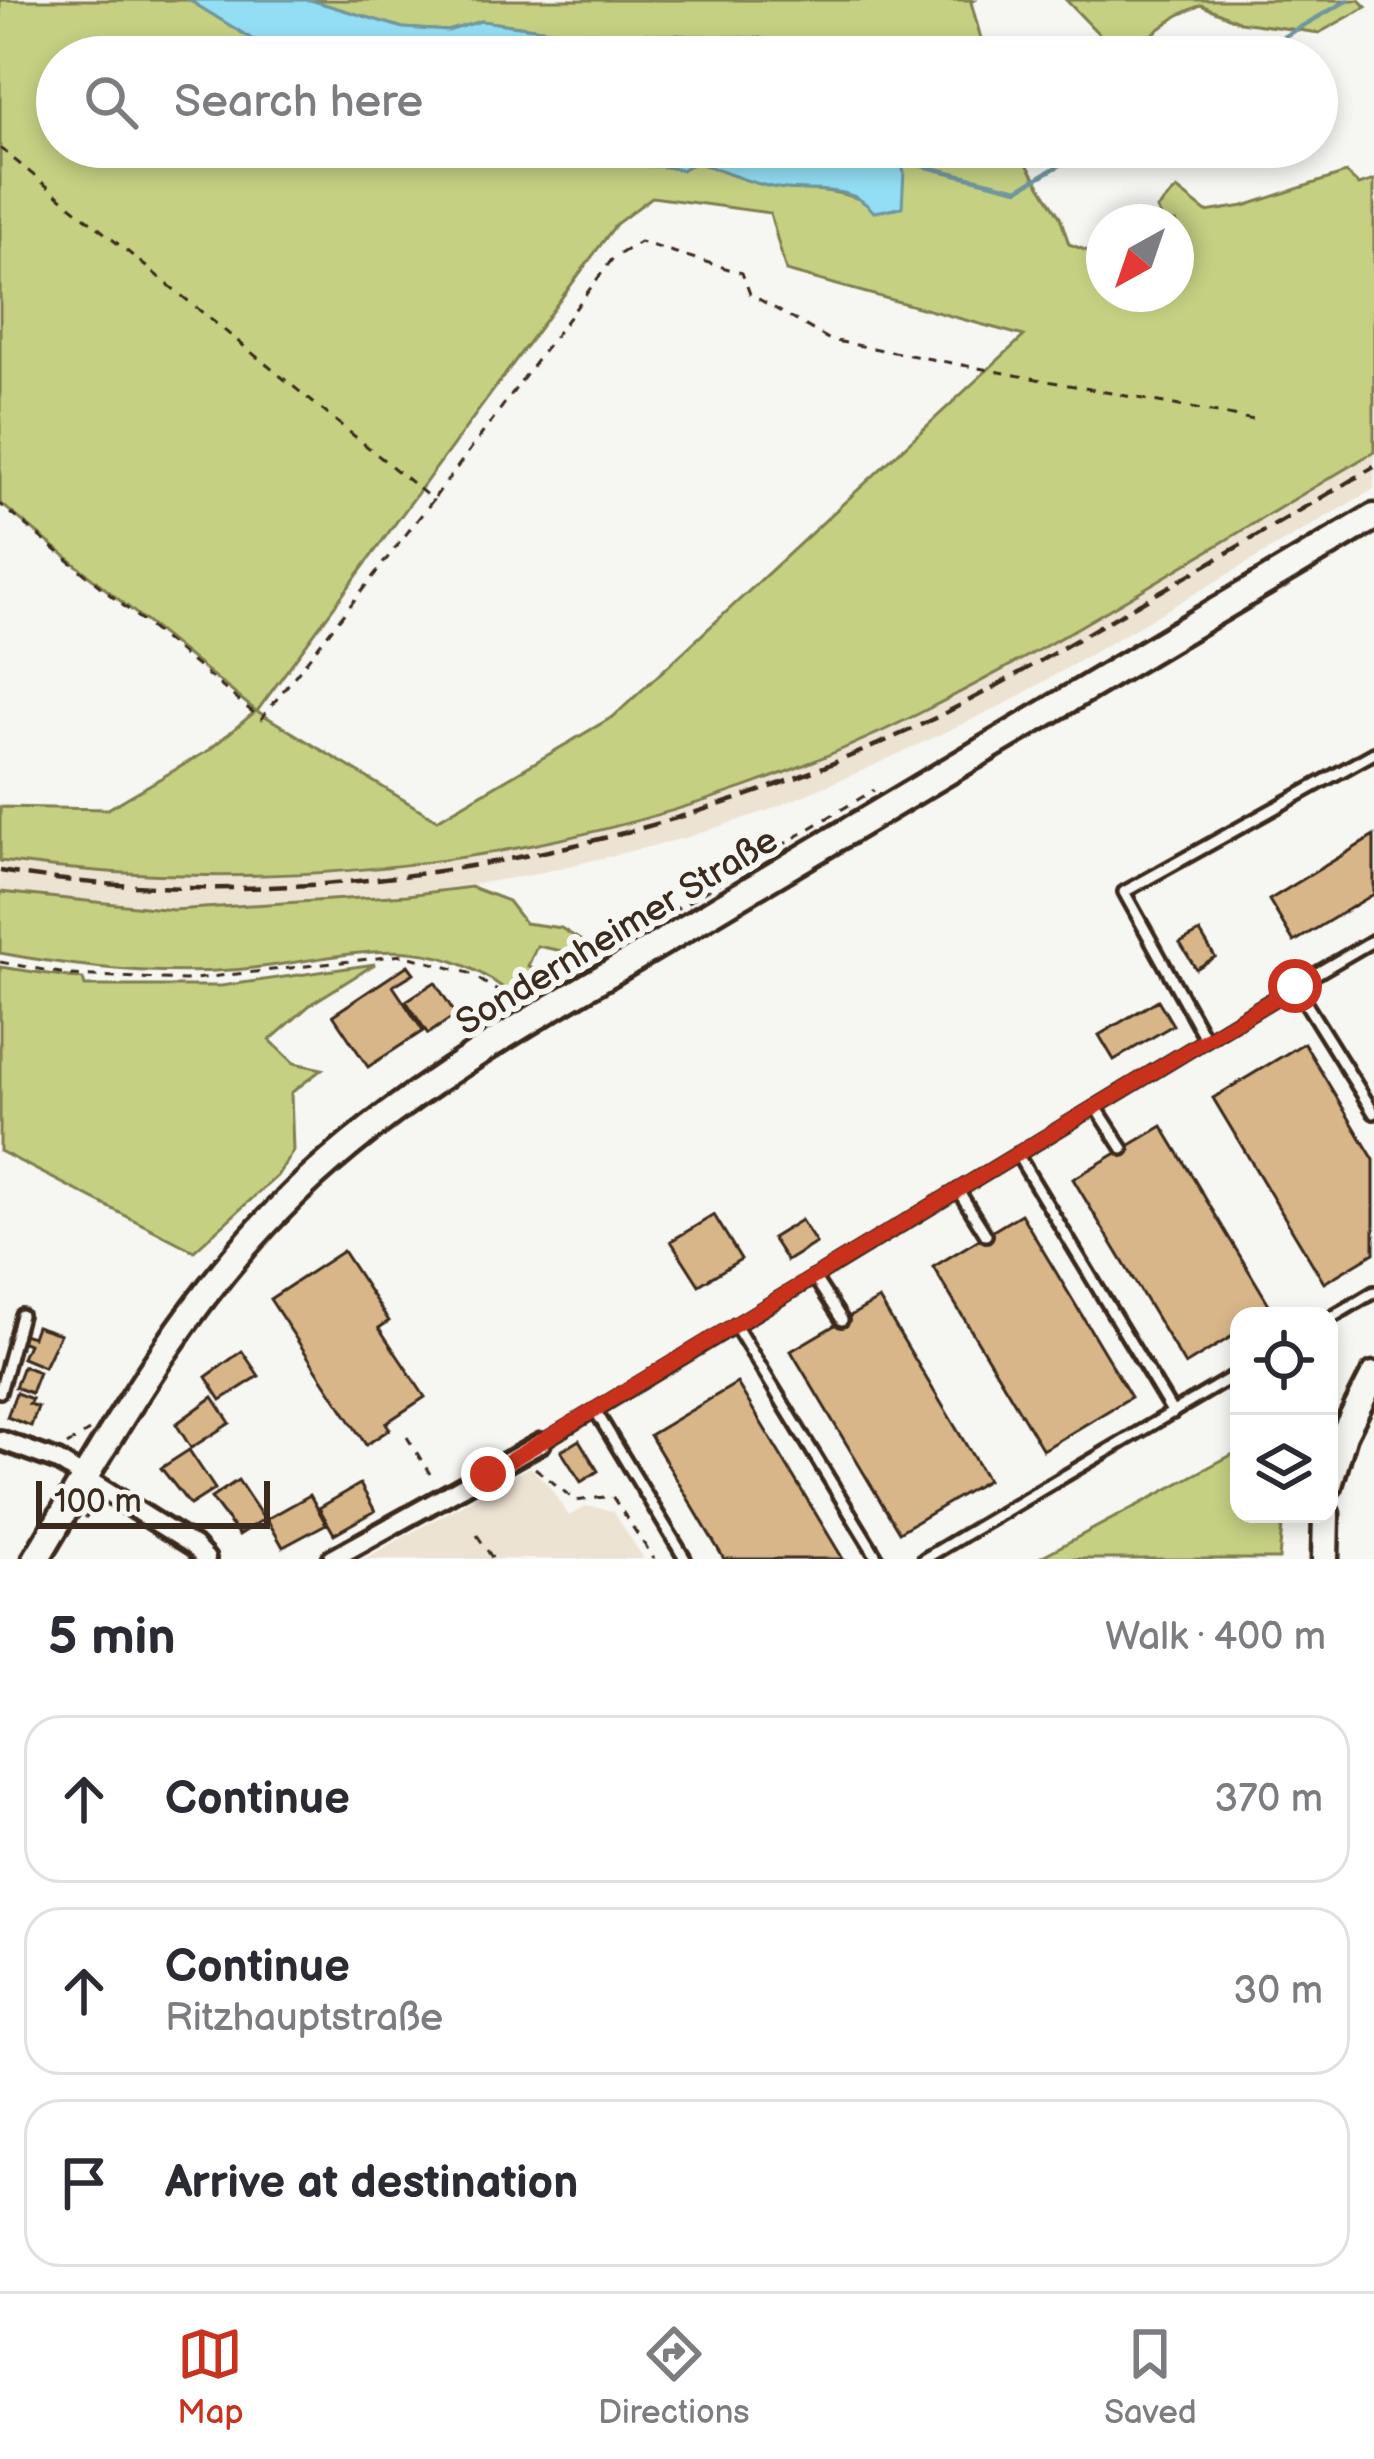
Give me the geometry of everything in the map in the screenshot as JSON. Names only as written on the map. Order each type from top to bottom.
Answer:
[{"type":"main road","name":"Sondernheimer Straße","points":[[36,1559],[180,1329],[280,1207],[362,1134],[527,1024],[1374,517]]},
{"type":"main road","points":[[1338,1454],[1374,1375]]},
{"type":"main road","points":[[1324,1559],[1326,1523]]},
{"type":"street","points":[[0,1440],[58,1461],[194,1546],[206,1559]]},
{"type":"street","points":[[332,1559],[541,1443]]},
{"type":"lane","points":[[1206,1040],[1124,892],[1374,753]]},
{"type":"lane","points":[[541,1443],[1374,940]]},
{"type":"lane","points":[[1295,986],[1374,1114]]},
{"type":"lane","points":[[1096,1107],[1124,1149]]},
{"type":"lane","points":[[1017,1154],[1173,1413]]},
{"type":"lane","points":[[958,1190],[986,1235]]},
{"type":"lane","points":[[814,1277],[842,1320]]},
{"type":"lane","points":[[1338,1314],[1374,1292]]},
{"type":"lane","points":[[0,1392],[21,1315]]},
{"type":"lane","points":[[735,1325],[878,1559]]},
{"type":"lane","points":[[924,1559],[1230,1378]]},
{"type":"lane","points":[[595,1409],[686,1559]]},
{"type":"path","points":[[0,148],[433,500]]},
{"type":"path","points":[[0,504],[261,719],[433,500],[613,258],[640,242],[742,273],[750,294],[830,340],[1254,420]]},
{"type":"path","points":[[0,962],[71,975],[185,980],[403,955],[469,973],[499,992],[519,1014]]},
{"type":"path","points":[[407,1437],[430,1474]]},
{"type":"path","points":[[521,1454],[576,1501],[612,1496],[654,1559]]},
{"type":"path","points":[[76,1528],[108,1492]]},
{"type":"path","points":[[477,1534],[493,1559]]},
{"type":"shaded area","points":[[1374,452],[1374,489],[1007,703],[769,810],[685,838],[531,875],[407,895],[173,910],[0,892],[0,861],[157,875],[353,872],[507,851],[601,830],[985,678]]},
{"type":"shaded area","points":[[530,1467],[569,1516],[587,1506],[613,1511],[644,1559],[364,1559]]},
{"type":"green space","points":[[0,0],[189,0],[247,36],[36,36],[36,168],[713,168],[767,186],[838,193],[866,202],[872,168],[1029,168],[1060,217],[1069,244],[1086,250],[1086,312],[1194,312],[1194,204],[1162,204],[1177,189],[1206,212],[1244,206],[1346,173],[1359,185],[1374,180],[1374,452],[1091,620],[918,714],[810,763],[699,802],[585,834],[470,856],[353,870],[235,876],[117,873],[0,861],[0,807],[108,809],[209,750],[256,711],[0,503]],"holes":[[[652,197],[770,213],[786,271],[1024,336],[614,716],[437,820],[257,711],[616,224]]]},
{"type":"green space","points":[[310,0],[974,0],[980,36],[701,36],[556,31],[481,21],[448,31],[403,28]]},
{"type":"green space","points":[[1066,0],[1359,0],[1366,7],[1319,33],[1240,22],[1201,5],[1150,36],[1101,36]]},
{"type":"green space","points":[[471,887],[508,901],[525,923],[561,928],[585,943],[567,952],[537,946],[528,966],[556,977],[515,997],[480,973],[412,952],[173,972],[0,953],[0,892],[173,910]]},
{"type":"green space","points":[[375,964],[311,1004],[270,1040],[294,1063],[322,1069],[291,1093],[293,1151],[277,1176],[194,1251],[0,1151],[0,967],[83,979],[85,986],[221,986]]},
{"type":"green space","points":[[1230,1456],[1230,1523],[1282,1523],[1279,1559],[1037,1559]]},
{"type":"water","points":[[189,0],[310,0],[403,28],[448,31],[481,21],[556,31],[701,36],[247,36]]},
{"type":"water","points":[[713,168],[904,171],[902,207],[874,212],[845,193],[752,182]]},
{"type":"building","points":[[1374,836],[1374,894],[1294,942],[1269,900]]},
{"type":"building","points":[[1200,932],[1215,957],[1196,969],[1180,943]]},
{"type":"building","points":[[408,965],[414,973],[393,986],[423,1031],[368,1067],[333,1015]]},
{"type":"building","points":[[435,982],[456,1015],[428,1034],[406,1001]]},
{"type":"building","points":[[1158,1000],[1173,1025],[1114,1060],[1099,1035]]},
{"type":"building","points":[[1304,1043],[1374,1160],[1374,1253],[1324,1283],[1213,1098]]},
{"type":"building","points":[[1162,1126],[1271,1307],[1230,1307],[1230,1338],[1185,1365],[1073,1179]]},
{"type":"building","points":[[1021,1214],[1131,1397],[1043,1450],[933,1267]]},
{"type":"building","points":[[714,1215],[741,1259],[699,1285],[671,1241]]},
{"type":"building","points":[[801,1220],[816,1243],[787,1261],[772,1238]]},
{"type":"building","points":[[343,1251],[389,1321],[379,1328],[425,1397],[386,1423],[390,1429],[366,1445],[270,1299]]},
{"type":"building","points":[[879,1299],[987,1480],[899,1532],[791,1351]]},
{"type":"building","points":[[36,1326],[60,1334],[44,1367],[22,1358],[28,1344],[20,1341],[23,1334],[32,1337]]},
{"type":"building","points":[[242,1351],[259,1376],[221,1400],[206,1377]]},
{"type":"building","points":[[23,1366],[39,1372],[31,1393],[15,1387]]},
{"type":"building","points":[[737,1383],[843,1559],[724,1559],[650,1435]]},
{"type":"building","points":[[16,1393],[38,1407],[31,1426],[7,1417]]},
{"type":"building","points":[[213,1397],[230,1423],[191,1448],[176,1424]]},
{"type":"building","points":[[579,1440],[598,1471],[581,1482],[561,1451]]},
{"type":"building","points":[[189,1450],[215,1489],[190,1505],[161,1468]]},
{"type":"building","points":[[238,1480],[264,1519],[239,1535],[211,1498]]},
{"type":"building","points":[[360,1484],[375,1511],[334,1534],[319,1508]]},
{"type":"building","points":[[310,1495],[326,1524],[283,1547],[267,1519]]},
{"type":"waterway","points":[[1285,36],[1348,0]]},
{"type":"waterway","points":[[931,168],[1018,189],[1055,168]]},
{"type":"railway","points":[[0,871],[113,885],[228,888],[344,882],[460,868],[575,845],[687,815],[796,778],[952,709],[1374,467]]},
{"type":"route","points":[[488,1474],[1295,986]]}]
